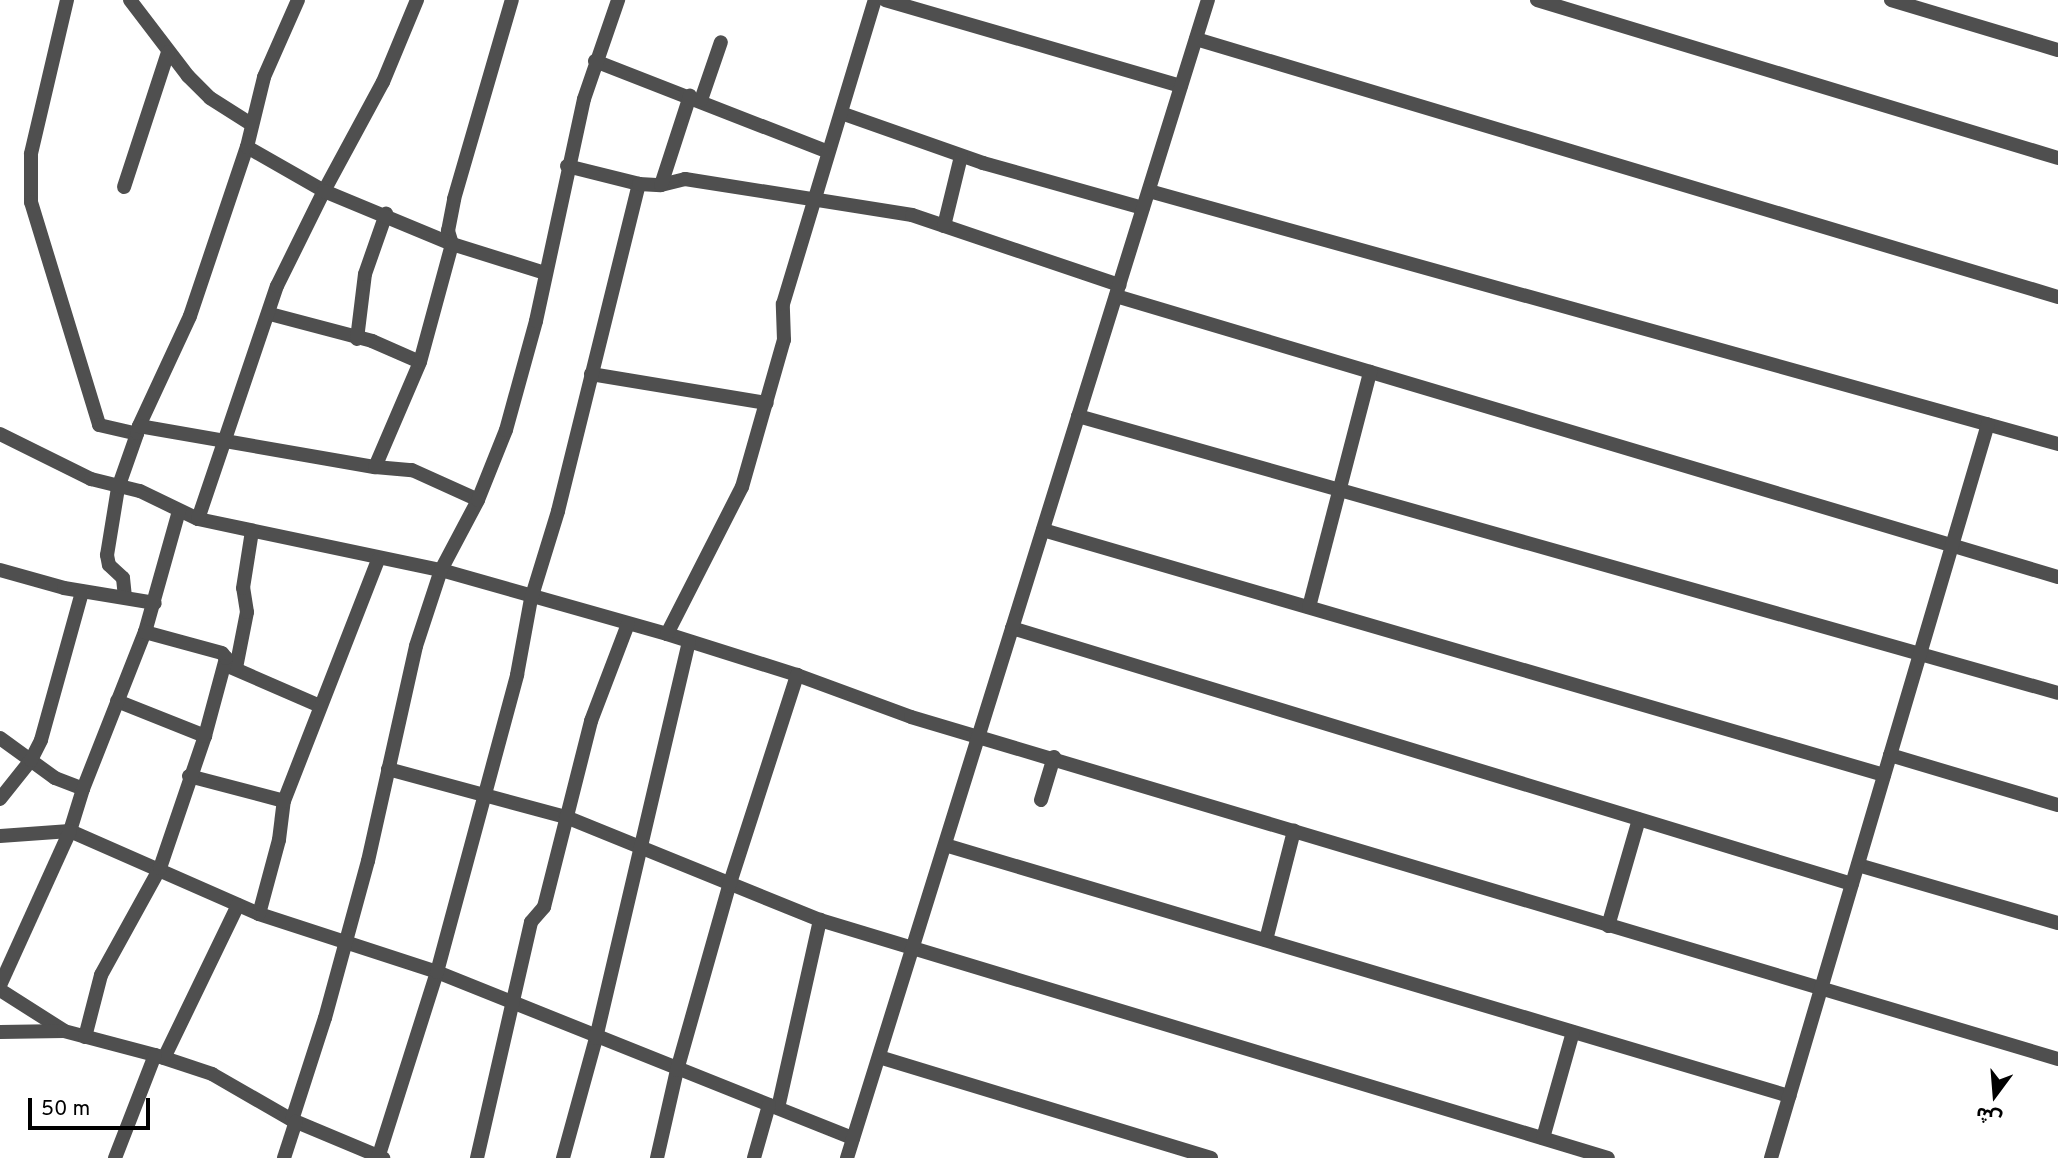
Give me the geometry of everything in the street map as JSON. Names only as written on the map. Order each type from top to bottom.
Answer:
[{"type":"street","points":[[130,0],[168,52],[210,98],[251,124]]},
{"type":"street","points":[[125,596],[123,578],[107,562],[118,488],[138,430],[190,316],[247,148],[264,77],[298,0]]},
{"type":"street","points":[[198,519],[270,314],[277,286],[383,82],[417,0]]},
{"type":"street","points":[[375,467],[420,362],[452,244],[448,231],[454,199],[512,0]]},
{"type":"street","points":[[284,1158],[346,940],[416,646],[441,570],[478,500],[506,429],[545,273],[566,166],[595,61],[618,0]]},
{"type":"street","points":[[667,634],[738,498],[784,340],[783,304],[875,0]]},
{"type":"street","points":[[885,0],[1181,86]]},
{"type":"street","points":[[847,1158],[1208,0]]},
{"type":"street","points":[[1536,0],[2058,158]]},
{"type":"street","points":[[1891,0],[2058,50]]},
{"type":"street","points":[[64,2],[31,154],[31,202],[99,425],[225,441],[375,467],[412,470],[478,500]]},
{"type":"street","points":[[1196,39],[2058,297]]},
{"type":"street","points":[[661,186],[721,42]]},
{"type":"street","points":[[124,187],[168,52]]},
{"type":"street","points":[[595,61],[696,98],[828,152]]},
{"type":"street","points":[[841,113],[961,156],[1143,208]]},
{"type":"street","points":[[247,148],[324,191],[386,214],[452,244],[545,273]]},
{"type":"street","points":[[944,226],[961,156]]},
{"type":"street","points":[[566,166],[639,184],[661,186],[685,179],[912,215],[1117,291],[1370,372],[2058,577]]},
{"type":"street","points":[[0,1032],[64,1031],[160,1056],[212,1074],[294,1121],[380,1157],[436,972],[482,793],[520,663],[531,599],[592,374],[639,184]]},
{"type":"street","points":[[1149,191],[2058,444]]},
{"type":"street","points":[[357,339],[365,274],[386,214]]},
{"type":"street","points":[[270,314],[357,339],[420,362]]},
{"type":"street","points":[[1308,607],[1370,372]]},
{"type":"street","points":[[592,374],[767,403]]},
{"type":"street","points":[[1078,416],[1921,652],[2058,693]]},
{"type":"street","points":[[1771,1158],[1988,424]]},
{"type":"street","points":[[0,434],[118,488],[140,491],[198,519],[378,560],[441,570],[531,599],[667,634],[797,675],[911,717],[1054,757],[1821,991],[2058,1059]]},
{"type":"street","points":[[64,1031],[0,988],[70,831],[83,789],[145,632],[179,511]]},
{"type":"street","points":[[1043,530],[1884,775]]},
{"type":"street","points":[[85,1037],[101,975],[160,868],[230,666],[247,612],[243,588],[252,531]]},
{"type":"street","points":[[259,914],[279,840],[284,801],[297,776],[320,705],[378,560]]},
{"type":"street","points":[[0,570],[82,592],[125,596],[155,603]]},
{"type":"street","points":[[0,799],[31,760],[41,740],[82,592]]},
{"type":"street","points":[[477,1158],[531,922],[544,906],[591,721],[628,624]]},
{"type":"street","points":[[1012,628],[1852,884]]},
{"type":"street","points":[[145,632],[222,653],[230,666],[320,705]]},
{"type":"street","points":[[563,1158],[596,1038],[689,642]]},
{"type":"street","points":[[657,1158],[677,1070],[729,886],[797,675]]},
{"type":"street","points":[[117,701],[205,736]]},
{"type":"street","points":[[0,738],[55,778],[83,789]]},
{"type":"street","points":[[1890,755],[2058,805]]},
{"type":"street","points":[[1041,800],[1054,757]]},
{"type":"street","points":[[388,769],[566,817],[729,886],[820,920],[1608,1158]]},
{"type":"street","points":[[190,776],[284,801]]},
{"type":"street","points":[[1608,926],[1639,819]]},
{"type":"street","points":[[0,836],[70,831],[160,868],[259,914],[346,940],[436,972],[596,1038],[853,1138]]},
{"type":"street","points":[[1266,940],[1294,831]]},
{"type":"street","points":[[945,845],[1789,1096]]},
{"type":"street","points":[[1858,865],[2058,923]]},
{"type":"street","points":[[115,1158],[160,1056],[238,905]]},
{"type":"street","points":[[754,1158],[774,1107],[820,920]]},
{"type":"street","points":[[1543,1139],[1573,1032]]},
{"type":"street","points":[[879,1057],[1202,1157]]}]
